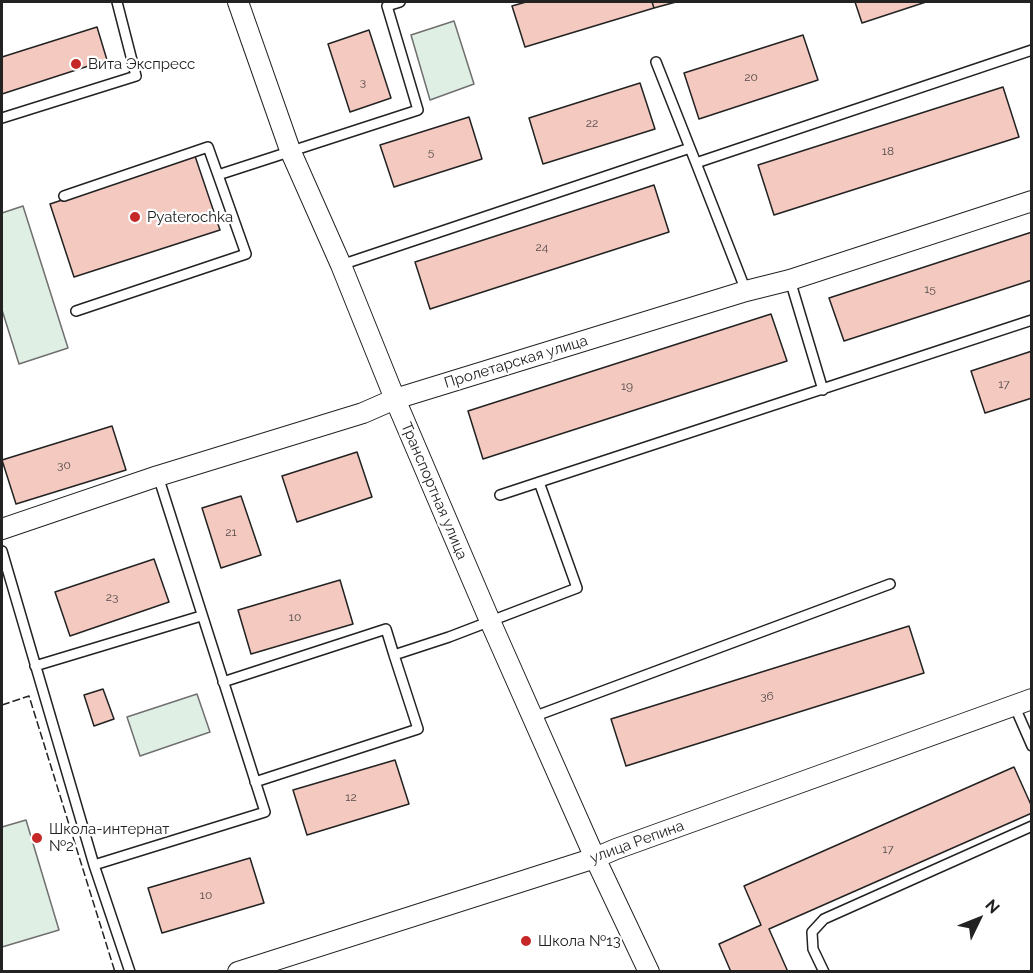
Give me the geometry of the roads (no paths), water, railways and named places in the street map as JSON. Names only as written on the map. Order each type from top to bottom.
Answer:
[{"type":"street","name":"Транспортная улица","points":[[238,2],[290,150],[395,399],[595,858],[649,972]]},
{"type":"street","name":"Пролетарская улица","points":[[2,529],[158,476],[363,413],[395,399],[746,291],[790,280],[1032,201]]},
{"type":"street","name":"улица Репина","points":[[238,972],[595,858],[1023,702]]},
{"type":"lane","points":[[2,118],[136,76],[117,2]]},
{"type":"lane","points":[[218,175],[418,110],[387,6],[400,2]]},
{"type":"lane","points":[[696,163],[1032,50]]},
{"type":"lane","points":[[656,63],[746,291]]},
{"type":"lane","points":[[64,196],[208,147],[246,254],[76,311]]},
{"type":"lane","points":[[340,265],[690,148]]},
{"type":"lane","points":[[790,280],[823,390]]},
{"type":"lane","points":[[500,495],[1032,320]]},
{"type":"lane","points":[[94,865],[265,812],[158,476]]},
{"type":"lane","points":[[394,655],[449,637],[576,588],[539,482]]},
{"type":"lane","points":[[2,551],[94,865],[130,972]]},
{"type":"lane","points":[[533,717],[890,584]]},
{"type":"lane","points":[[34,666],[201,616]]},
{"type":"lane","points":[[223,682],[386,629],[418,729],[255,782]]},
{"type":"lane","points":[[1023,702],[1032,746]]},
{"type":"lane","points":[[824,972],[813,949],[812,932],[824,919],[1032,826]]},
{"type":"place","name":"Вита Экспресс","points":[[76,64]]},
{"type":"place","name":"Pyaterochka","points":[[135,217]]},
{"type":"place","name":"Школа-интернат №2","points":[[37,838]]},
{"type":"place","name":"Школа №13","points":[[526,941]]}]
